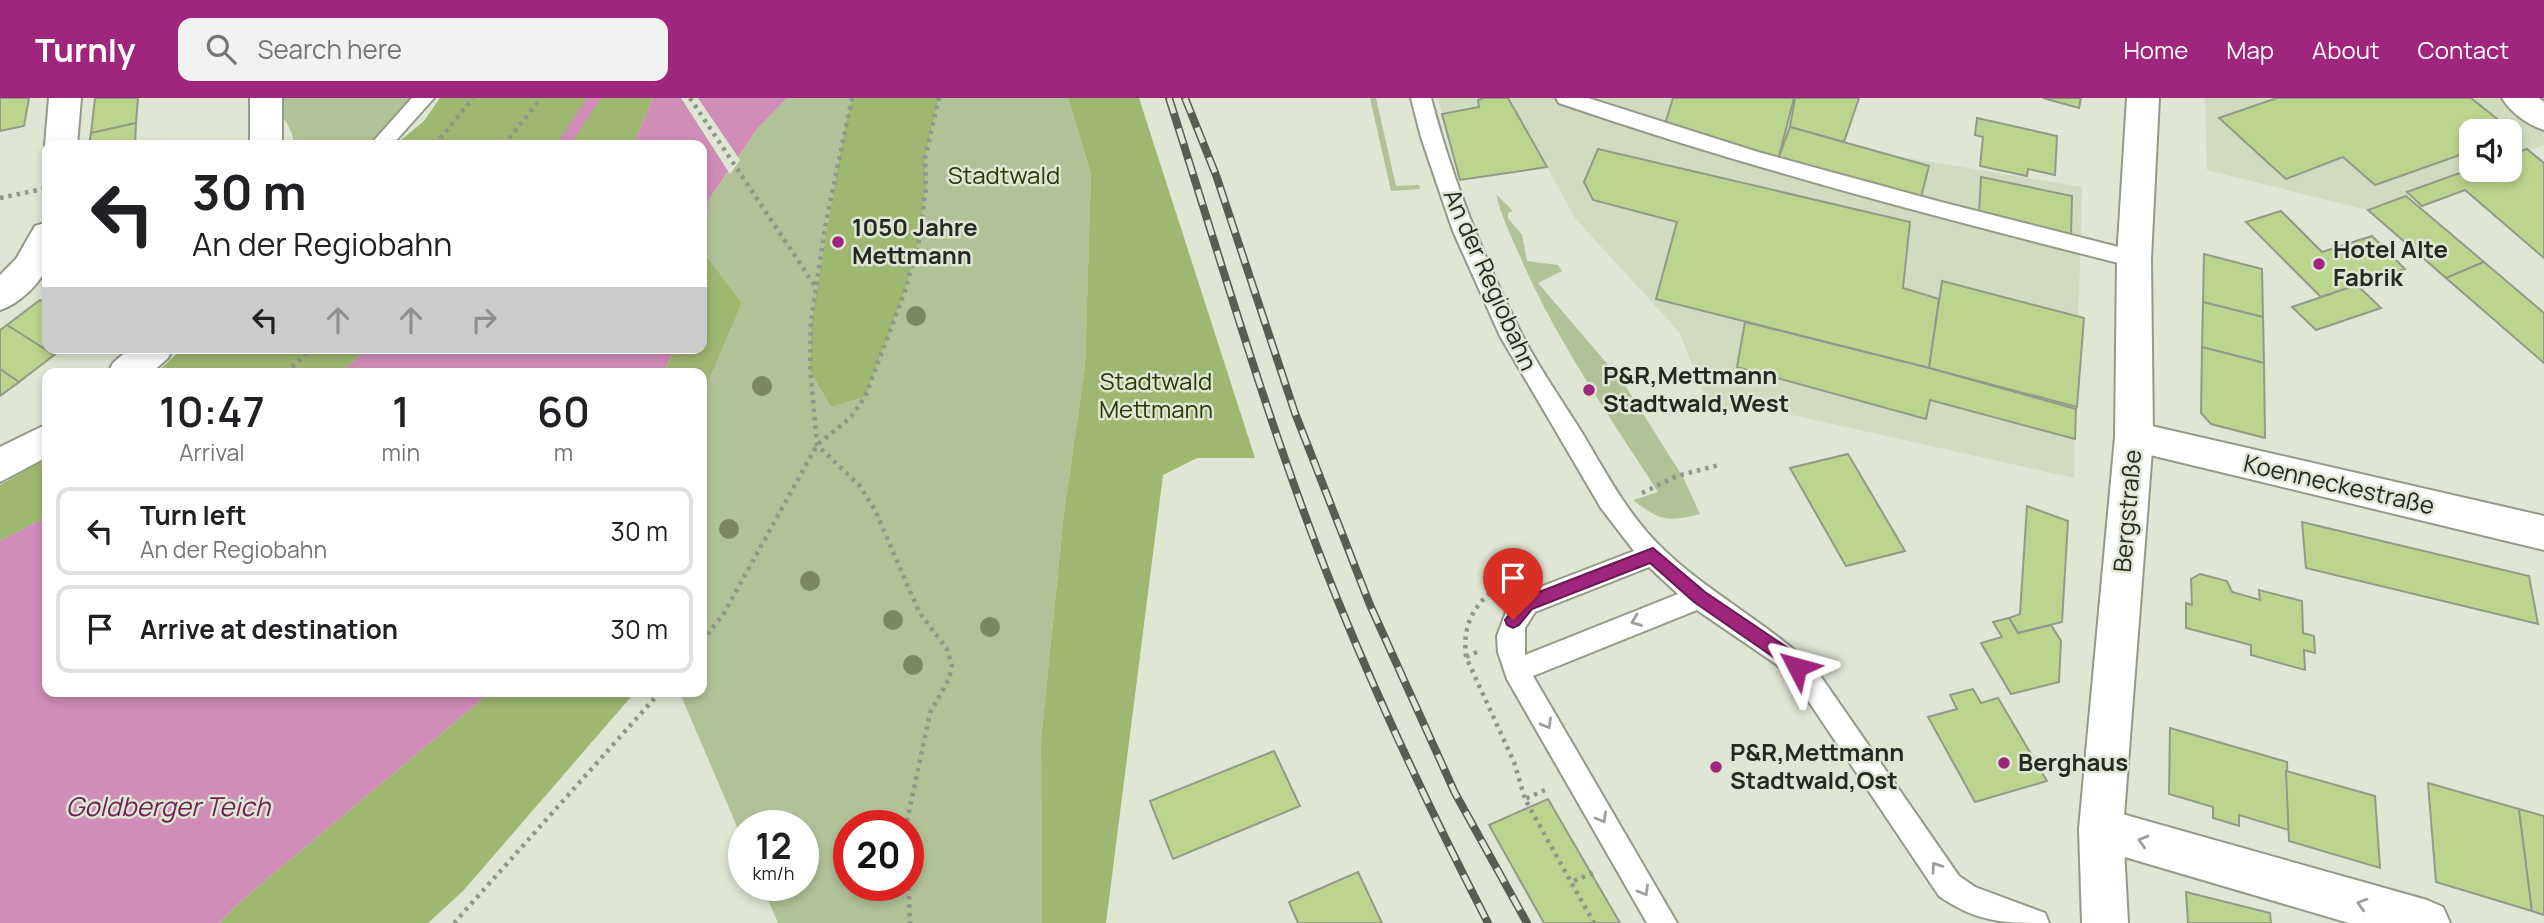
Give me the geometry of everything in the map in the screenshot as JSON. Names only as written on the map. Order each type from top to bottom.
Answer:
[{"type":"street","points":[[61,140],[65,98]]},
{"type":"street","points":[[266,98],[266,140]]},
{"type":"street","name":"Bergstraße","points":[[2105,923],[2101,829],[2134,437],[2134,259],[2143,98]]},
{"type":"street","points":[[2518,98],[2544,119]]},
{"type":"street","points":[[0,297],[29,268],[42,244]]},
{"type":"street","points":[[132,368],[148,354]]},
{"type":"street","name":"Koenneckestraße","points":[[2134,437],[2544,533]]},
{"type":"street","points":[[0,466],[42,442]]},
{"type":"street","points":[[2101,829],[2427,923]]},
{"type":"lane","points":[[385,140],[424,98]]},
{"type":"lane","name":"An der Regiobahn","points":[[1421,98],[1431,137],[1459,218],[1511,337],[1610,501],[1653,555],[1699,597],[1785,656],[1808,679],[1966,910],[2035,923]]},
{"type":"lane","points":[[1566,98],[1672,134],[1941,211],[2134,259]]},
{"type":"lane","points":[[1653,555],[1527,604],[1513,620],[1509,646],[1517,671],[1663,923]]},
{"type":"lane","points":[[1517,671],[1699,597]]},
{"type":"path","points":[[439,140],[473,98]]},
{"type":"path","points":[[509,140],[541,98]]},
{"type":"path","points":[[690,98],[816,287]]},
{"type":"path","points":[[852,98],[816,287],[811,323],[810,371],[817,445],[859,485],[875,510],[919,612],[947,649],[952,665],[949,679],[930,713],[909,810]]},
{"type":"path","points":[[707,635],[724,613],[817,445],[842,427],[858,410],[905,291],[919,240],[926,188],[925,158],[939,98]]},
{"type":"path","points":[[0,198],[42,189]]},
{"type":"path","points":[[291,368],[306,354]]},
{"type":"path","points":[[1610,501],[1651,491],[1677,476],[1719,465]]},
{"type":"path","points":[[454,923],[656,697]]},
{"type":"path","points":[[1549,789],[1525,799],[1594,923]]},
{"type":"path","points":[[1571,882],[1596,872]]},
{"type":"path","points":[[909,901],[910,923]]},
{"type":"shaded area","points":[[1438,98],[1795,98],[1791,127],[1889,155],[2082,187],[2074,478],[1757,407],[1711,413],[1680,333],[1575,218],[1547,167],[1460,180]]},
{"type":"shaded area","points":[[2205,98],[2544,98],[2544,145],[2522,153],[2522,119],[2459,119],[2459,176],[2368,210],[2207,170]]},
{"type":"green space","points":[[278,98],[417,98],[379,140],[293,140]]},
{"type":"green space","points":[[440,98],[653,98],[635,140],[401,140],[424,121]]},
{"type":"green space","name":"Stadtwald","points":[[787,98],[852,98],[845,124],[811,323],[810,371],[831,407],[865,397],[905,291],[919,240],[926,188],[925,158],[939,98],[1068,98],[1091,174],[1085,367],[1064,513],[1041,740],[1042,923],[778,923],[768,901],[819,901],[819,810],[730,810],[682,697],[707,697],[707,385],[742,303],[707,256],[709,199],[757,129]]},
{"type":"green space","points":[[852,98],[939,98],[925,158],[926,188],[919,240],[905,291],[865,397],[831,407],[810,371],[811,323],[845,124]]},
{"type":"green space","name":"Stadtwald Mettmann","points":[[1068,98],[1139,98],[1255,458],[1197,458],[1163,475],[1106,923],[1042,923],[1041,740],[1064,513],[1085,367],[1091,174]]},
{"type":"green space","points":[[1370,98],[1376,98],[1396,186],[1419,185],[1420,189],[1391,191]]},
{"type":"green space","points":[[1496,194],[1513,211],[1508,213],[1508,218],[1522,235],[1527,261],[1558,265],[1562,271],[1538,283],[1623,382],[1683,477],[1700,514],[1664,518],[1633,500],[1658,492],[1549,316],[1509,232]]},
{"type":"green space","points":[[707,256],[742,303],[707,385],[707,368],[666,368],[673,354],[707,354]]},
{"type":"green space","points":[[177,354],[361,354],[346,368],[161,368]]},
{"type":"green space","points":[[42,461],[42,520],[0,541],[0,485]]},
{"type":"green space","points":[[485,697],[631,697],[463,891],[428,923],[219,923],[241,901]]},
{"type":"water","points":[[653,98],[787,98],[757,129],[709,199],[707,217],[707,140],[635,140]]},
{"type":"water","points":[[361,354],[673,354],[666,368],[346,368]]},
{"type":"water","name":"Goldberger Teich","points":[[42,520],[42,697],[485,697],[241,901],[219,923],[0,923],[0,541]]},
{"type":"pier","points":[[681,98],[698,98],[740,160],[730,174]]},
{"type":"building","points":[[0,98],[29,98],[24,126],[0,131]]},
{"type":"building","points":[[95,98],[138,98],[136,123],[91,133]]},
{"type":"building","points":[[1508,98],[1547,167],[1460,180],[1442,114],[1479,107],[1478,100]]},
{"type":"building","points":[[1673,98],[1794,98],[1778,160],[1663,131]]},
{"type":"building","points":[[1795,98],[1859,98],[1844,142],[1790,127]]},
{"type":"building","points":[[2043,98],[2081,98],[2079,108]]},
{"type":"building","points":[[2277,98],[2471,98],[2497,119],[2459,119],[2459,155],[2375,185],[2343,157],[2286,179],[2219,118]]},
{"type":"building","points":[[1977,118],[2057,136],[2055,175],[2028,169],[2027,176],[1980,166],[1983,137],[1975,135]]},
{"type":"building","points":[[136,123],[135,140],[90,140],[91,133]]},
{"type":"building","points":[[1790,127],[1929,166],[1920,201],[1778,160]]},
{"type":"building","points":[[1598,149],[1910,222],[1903,288],[1939,299],[1929,368],[1656,299],[1677,222],[1593,200],[1584,182]]},
{"type":"building","points":[[2527,149],[2544,163],[2544,258],[2465,190],[2422,206],[2407,192],[2459,173],[2459,182],[2522,182],[2522,151]]},
{"type":"building","points":[[1981,177],[2072,196],[2071,234],[1979,214]]},
{"type":"building","points":[[2406,196],[2484,262],[2446,278],[2368,210]]},
{"type":"building","points":[[2281,211],[2322,252],[2372,236],[2405,269],[2321,297],[2246,222]]},
{"type":"building","points":[[2204,254],[2262,269],[2263,317],[2203,302]]},
{"type":"building","points":[[2484,262],[2544,313],[2544,363],[2446,278]]},
{"type":"building","points":[[1942,281],[2084,318],[2077,407],[1929,368]]},
{"type":"building","points":[[2357,285],[2381,308],[2316,330],[2292,307]]},
{"type":"building","points":[[40,300],[42,301],[42,347],[7,325]]},
{"type":"building","points":[[2203,302],[2263,317],[2264,363],[2202,347]]},
{"type":"building","points":[[1745,322],[1929,368],[2076,409],[2075,439],[1930,400],[1926,419],[1737,367]]},
{"type":"building","points":[[7,325],[42,347],[42,354],[54,355],[19,382],[0,369],[0,330]]},
{"type":"building","points":[[2202,347],[2264,363],[2265,438],[2211,424],[2201,413]]},
{"type":"building","points":[[0,369],[19,382],[0,396]]},
{"type":"building","points":[[1848,454],[1905,551],[1846,566],[1790,468]]},
{"type":"building","points":[[2027,506],[2068,521],[2062,622],[2018,633],[2009,618],[2020,614]]},
{"type":"building","points":[[2302,522],[2529,576],[2538,624],[2306,568]]},
{"type":"building","points":[[2200,574],[2227,581],[2232,592],[2260,600],[2259,590],[2302,601],[2303,633],[2314,636],[2315,653],[2304,650],[2305,670],[2251,655],[2251,645],[2186,628],[2186,603],[2192,605],[2191,579]]},
{"type":"building","points":[[2009,618],[2018,633],[2051,625],[2061,641],[2059,682],[2011,694],[1981,643],[2002,637],[1993,622]]},
{"type":"building","points":[[1973,689],[1981,703],[1998,698],[2047,781],[1975,802],[1928,717],[1957,709],[1950,695]]},
{"type":"building","points":[[2170,728],[2287,762],[2289,830],[2239,815],[2239,826],[2213,818],[2213,807],[2169,794]]},
{"type":"building","points":[[1274,751],[1300,806],[1173,859],[1150,801]]},
{"type":"building","points":[[2286,771],[2375,796],[2380,868],[2289,841]]},
{"type":"building","points":[[2428,783],[2519,809],[2532,911],[2436,882]]},
{"type":"building","points":[[1548,799],[1620,923],[1544,923],[1489,825]]},
{"type":"building","points":[[2519,809],[2544,816],[2544,915],[2532,911]]},
{"type":"building","points":[[1358,872],[1382,923],[1298,923],[1289,902]]},
{"type":"building","points":[[2186,892],[2270,913],[2271,923],[2188,923]]},
{"type":"waterway","points":[[566,140],[594,98]]},
{"type":"railway","points":[[1169,98],[1264,398],[1328,576],[1404,752],[1488,923]]},
{"type":"railway","points":[[1185,98],[1216,175],[1295,413],[1370,605],[1455,793],[1527,923]]},
{"type":"place","name":"1050 Jahre Mettmann","points":[[838,242]]},
{"type":"place","name":"Hotel Alte Fabrik","points":[[2319,264]]},
{"type":"place","name":"P&R,Mettmann Stadtwald,West","points":[[1589,390]]},
{"type":"place","name":"Berghaus","points":[[2004,763]]},
{"type":"place","name":"P&R,Mettmann Stadtwald,Ost","points":[[1716,767]]},
{"type":"route","points":[[1513,620],[1527,604],[1653,555],[1699,597],[1797,667]]}]
